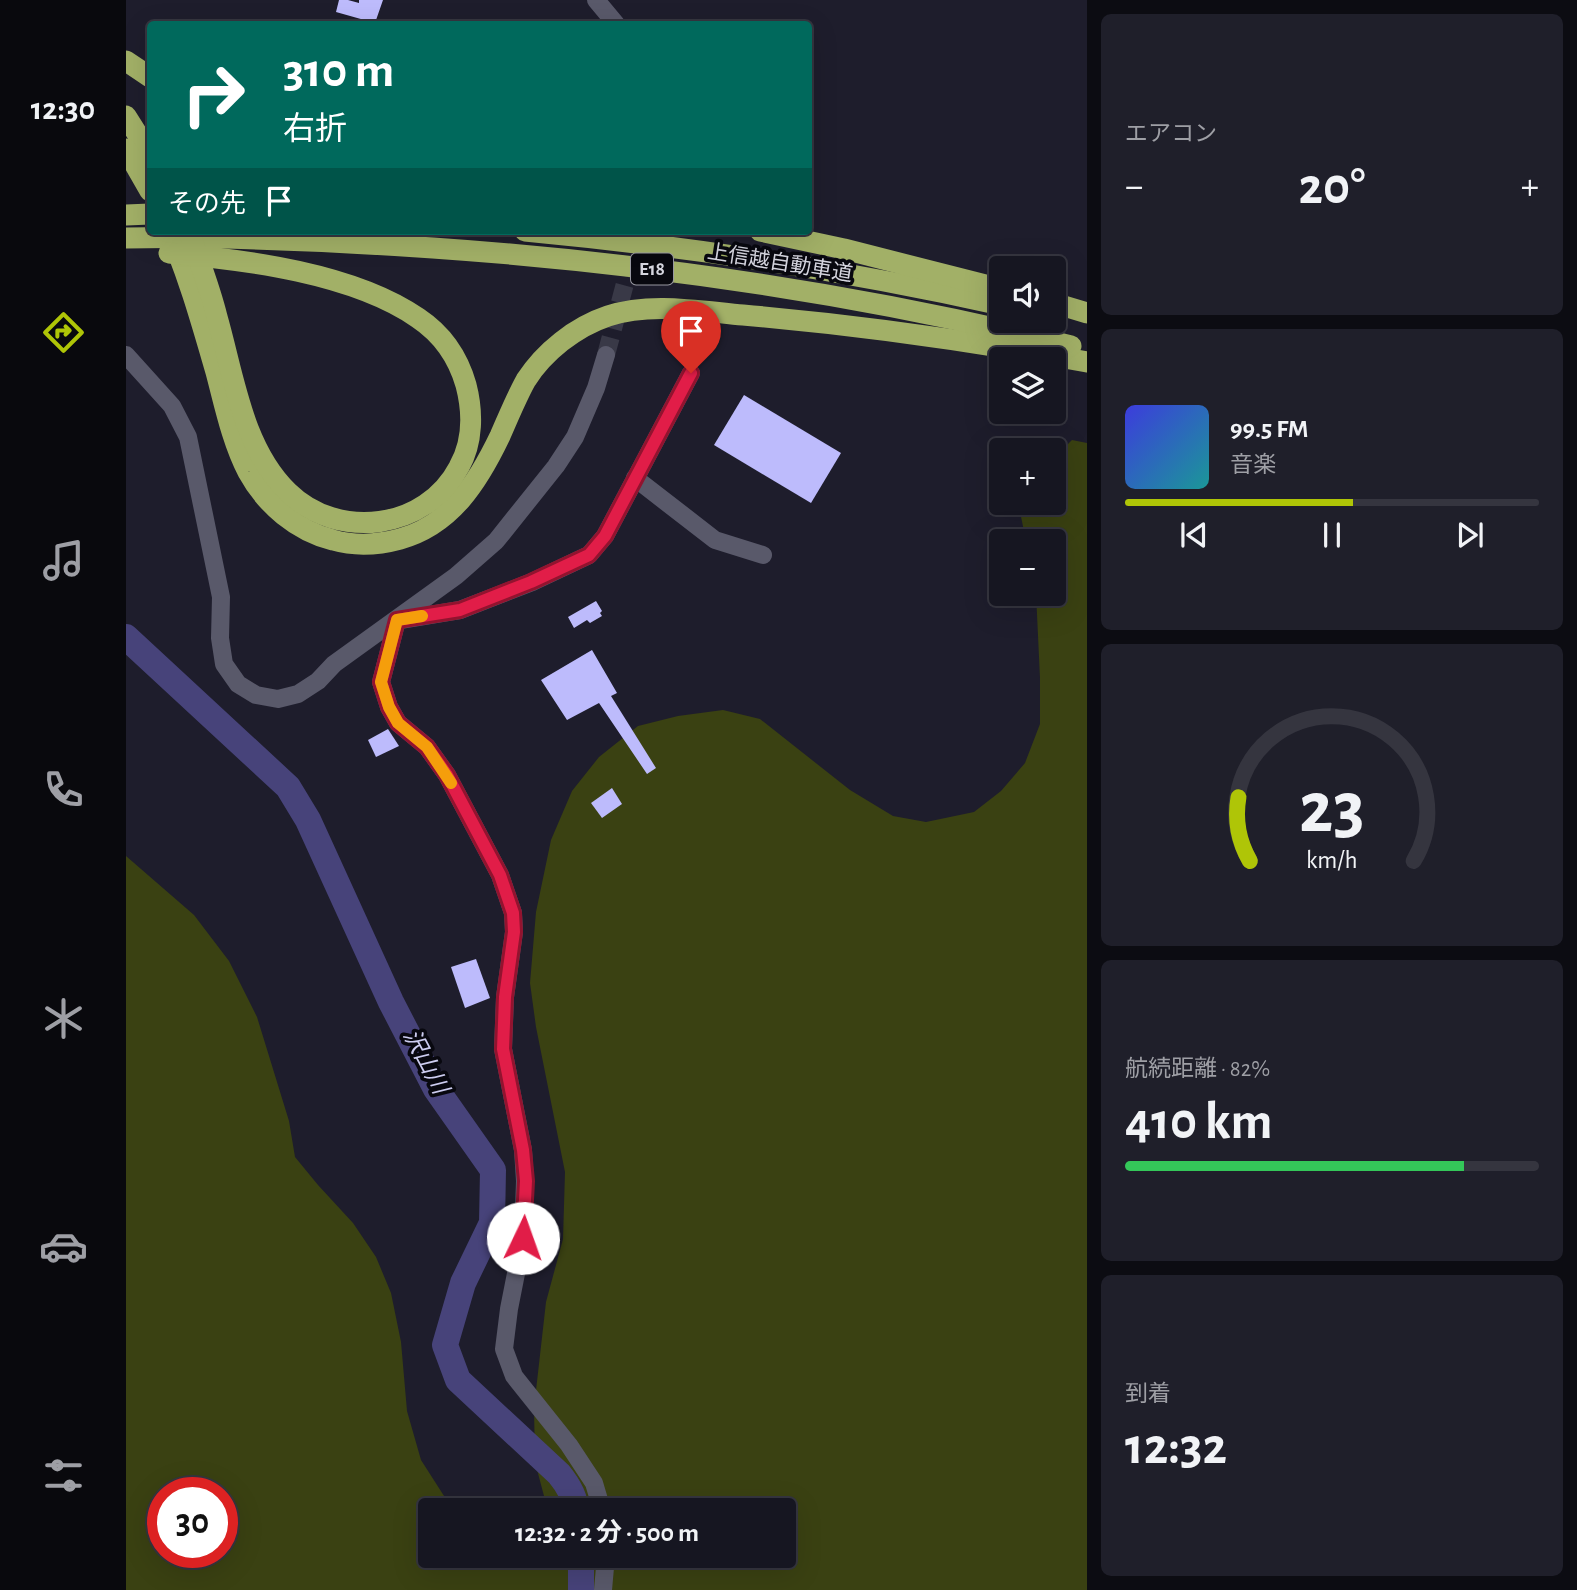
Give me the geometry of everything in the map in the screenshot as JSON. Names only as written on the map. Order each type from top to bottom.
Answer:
[{"type":"highway","points":[[126,61],[147,75]]},
{"type":"highway","points":[[126,116],[147,149]]},
{"type":"highway","points":[[126,149],[147,186]]},
{"type":"highway","points":[[171,235],[201,318],[237,447],[249,474],[282,514],[321,537],[343,543],[391,542],[414,535],[435,524],[453,509],[469,491],[483,468],[526,381],[543,357],[574,333],[608,316],[634,310],[667,309],[742,315],[926,336],[1087,362]]},
{"type":"highway","points":[[189,235],[217,314],[250,433],[270,471],[288,492],[303,505],[322,515],[342,522],[365,524],[387,522],[409,514],[430,501],[447,485],[460,467],[468,446],[471,421],[469,396],[463,373],[452,351],[417,317],[365,291],[214,248]]},
{"type":"highway","name":"上信越自動車道","points":[[560,235],[762,260],[876,279],[989,303]]},
{"type":"highway","points":[[779,235],[989,286]]},
{"type":"highway","name":"上信越自動車道","points":[[126,251],[143,243],[214,248],[384,244],[569,259],[756,283],[953,318],[1087,349]]},
{"type":"highway","points":[[1066,307],[1087,313]]},
{"type":"highway","points":[[1066,319],[1087,325]]},
{"type":"street","points":[[596,0],[614,21]]},
{"type":"street","points":[[126,355],[172,406],[188,437],[221,597],[220,638],[224,664],[238,684],[256,695],[278,699],[298,694],[318,681],[334,664],[456,576],[496,541],[556,466],[575,437],[586,414],[606,355]]},
{"type":"street","points":[[397,620],[460,610],[589,555],[605,536],[691,373]]},
{"type":"street","points":[[635,478],[715,540],[763,555]]},
{"type":"street","points":[[397,620],[381,682],[389,707],[398,723],[427,747],[447,775],[500,875],[513,913],[514,932],[505,997],[503,1049],[523,1150],[526,1181],[523,1238],[504,1349],[514,1376],[569,1445],[594,1483],[598,1498]]},
{"type":"street","points":[[603,1590],[605,1568]]},
{"type":"green space","points":[[1072,440],[1087,443],[1087,1590],[126,1590],[126,856],[194,915],[229,961],[257,1017],[289,1121],[295,1157],[353,1223],[376,1257],[391,1293],[401,1342],[407,1411],[421,1460],[445,1498],[418,1498],[418,1568],[796,1568],[796,1498],[544,1498],[535,1462],[534,1408],[546,1302],[563,1239],[565,1172],[536,1027],[530,983],[536,912],[551,840],[572,791],[599,757],[638,726],[678,716],[723,710],[760,719],[850,790],[893,816],[926,822],[974,812],[1001,791],[1025,763],[1040,724],[1037,606],[1066,606],[1066,529],[1024,529],[1021,515],[1066,515],[1066,446]]},
{"type":"building","points":[[339,0],[359,3],[359,0],[383,0],[376,21],[336,12]]},
{"type":"building","points":[[744,395],[841,453],[811,503],[714,445]]},
{"type":"building","points":[[596,601],[602,616],[590,623],[587,620],[574,628],[568,617]]},
{"type":"building","points":[[592,650],[617,693],[611,696],[656,768],[647,774],[599,703],[567,720],[541,680]]},
{"type":"building","points":[[388,729],[399,746],[376,757],[368,740]]},
{"type":"building","points":[[612,788],[622,804],[602,818],[591,803]]},
{"type":"building","points":[[476,959],[490,998],[465,1008],[451,967]]},
{"type":"waterway","name":"沢山川","points":[[126,637],[288,787],[308,820],[391,1002],[436,1089],[493,1170],[492,1223],[463,1283],[445,1345],[458,1380],[559,1474],[573,1498]]},
{"type":"waterway","name":"沢山川","points":[[581,1568],[581,1590]]},
{"type":"tunnel","points":[[606,355],[638,235]]},
{"type":"slow traffic","points":[[422,616],[397,620],[381,682],[389,707],[398,723],[427,747],[451,783]]},
{"type":"route","points":[[523,1238],[526,1181],[523,1150],[503,1049],[505,997],[514,932],[513,913],[500,875],[447,775],[427,747],[398,723],[389,707],[381,682],[397,620],[460,610],[589,555],[605,536],[691,373]]}]
